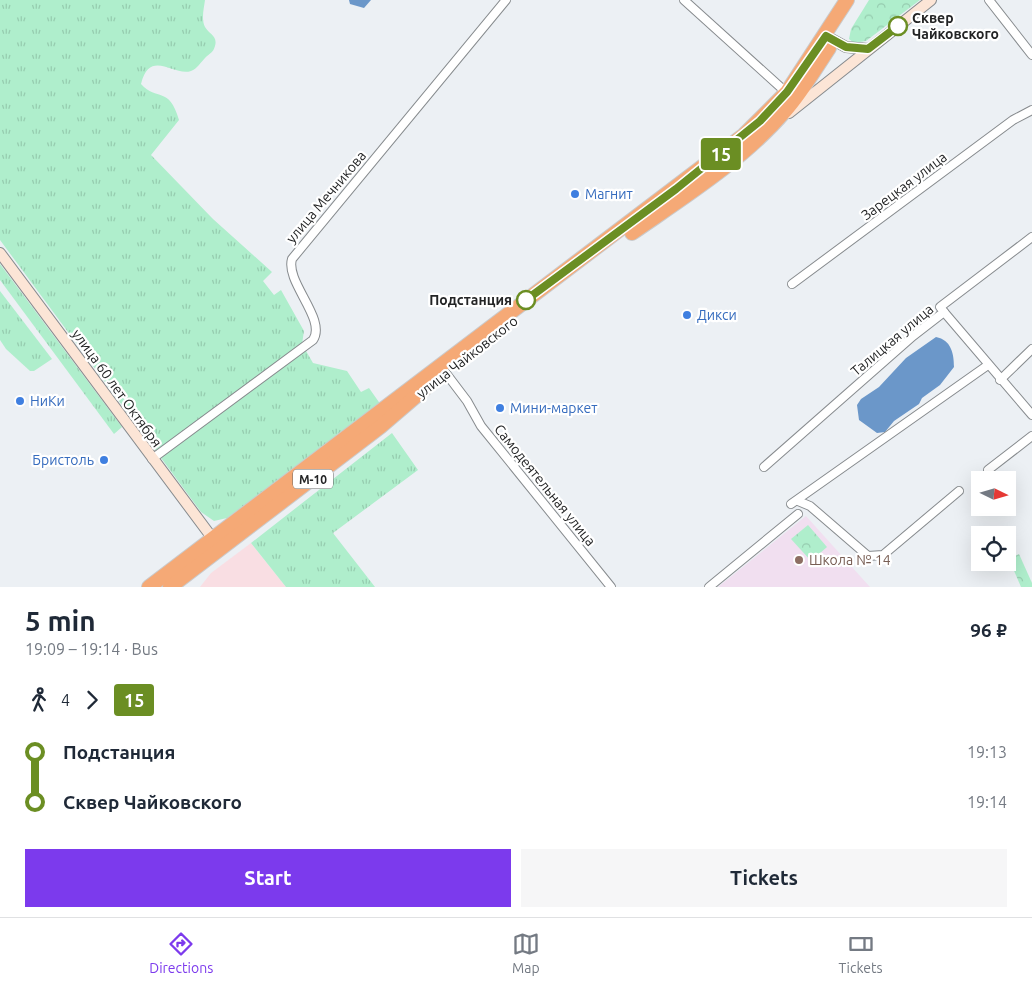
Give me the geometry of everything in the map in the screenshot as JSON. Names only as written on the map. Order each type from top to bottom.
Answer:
[{"type":"highway","name":"М-10","points":[[830,38],[847,0]]},
{"type":"highway","name":"М-10","points":[[768,128],[857,0]]},
{"type":"highway","name":"улица Чайковского","points":[[170,587],[216,544],[676,189],[738,140],[773,108],[790,97]]},
{"type":"highway","name":"улица Чайковского","points":[[149,587],[216,544],[380,427],[446,372],[683,197],[768,128]]},
{"type":"street","name":"улица Мечникова","points":[[152,459],[313,340],[316,327],[292,270],[291,262],[294,256],[506,0]]},
{"type":"street","points":[[684,0],[790,97]]},
{"type":"street","name":"улица Чайковского","points":[[768,128],[931,0]]},
{"type":"street","points":[[989,0],[1032,55]]},
{"type":"street","points":[[830,38],[846,47],[868,49]]},
{"type":"street","name":"Зарецкая улица","points":[[792,284],[1013,120],[1032,110]]},
{"type":"street","name":"Талицкая улица","points":[[764,467],[913,336],[944,312],[940,307],[1032,237]]},
{"type":"street","name":"улица 60 лет Октября","points":[[0,253],[216,544]]},
{"type":"street","points":[[944,312],[1000,380],[1032,415]]},
{"type":"street","points":[[1000,380],[1032,349]]},
{"type":"street","points":[[959,491],[883,555],[868,556],[810,506],[794,502],[988,365]]},
{"type":"street","name":"Самодеятельная улица","points":[[446,372],[467,401],[481,426],[611,587]]},
{"type":"street","points":[[988,470],[1032,436]]},
{"type":"street","points":[[709,587],[798,514]]},
{"type":"shaded area","name":"Школа № 14","points":[[806,516],[870,587],[718,587]]},
{"type":"shaded area","points":[[251,543],[286,587],[200,587],[211,573]]},
{"type":"green space","points":[[0,0],[205,0],[203,21],[216,43],[212,52],[191,71],[184,72],[163,66],[150,68],[145,73],[141,84],[152,92],[167,98],[175,109],[179,120],[151,155],[213,219],[272,272],[263,281],[274,295],[281,290],[304,331],[302,344],[313,363],[347,371],[361,392],[369,388],[381,405],[227,518],[214,521],[201,512],[0,240]]},
{"type":"green space","points":[[869,0],[920,0],[866,41],[854,43],[849,39],[851,29]]},
{"type":"green space","points":[[0,264],[122,427],[114,434],[0,280]]},
{"type":"green space","points":[[0,291],[52,359],[34,371],[30,371],[6,349],[0,340]]},
{"type":"green space","points":[[392,433],[418,470],[333,533],[375,587],[286,587],[251,543]]},
{"type":"green space","points":[[808,525],[827,547],[811,561],[791,539]]},
{"type":"green space","points":[[1019,554],[1032,587],[1021,587],[1014,571],[1016,571],[1016,556]]},
{"type":"water","points":[[349,0],[371,0],[364,8],[350,4]]},
{"type":"water","points":[[936,337],[945,341],[951,348],[954,362],[954,367],[940,385],[922,398],[919,404],[894,421],[885,432],[877,433],[859,420],[857,405],[861,399],[879,387],[906,358]]},
{"type":"bus line","name":"15","points":[[526,300],[676,189],[760,121],[787,92],[826,36],[846,47],[868,49],[898,26]]},
{"type":"place","name":"Сквер Чайковского","points":[[898,26]]},
{"type":"place","name":"Магнит","points":[[575,194]]},
{"type":"place","name":"Подстанция","points":[[526,300]]},
{"type":"place","name":"Дикси","points":[[687,315]]},
{"type":"place","name":"НиКи","points":[[20,401]]},
{"type":"place","name":"Мини-маркет","points":[[500,408]]},
{"type":"place","name":"Бристоль","points":[[104,460]]},
{"type":"place","name":"Школа № 14","points":[[799,560]]}]
